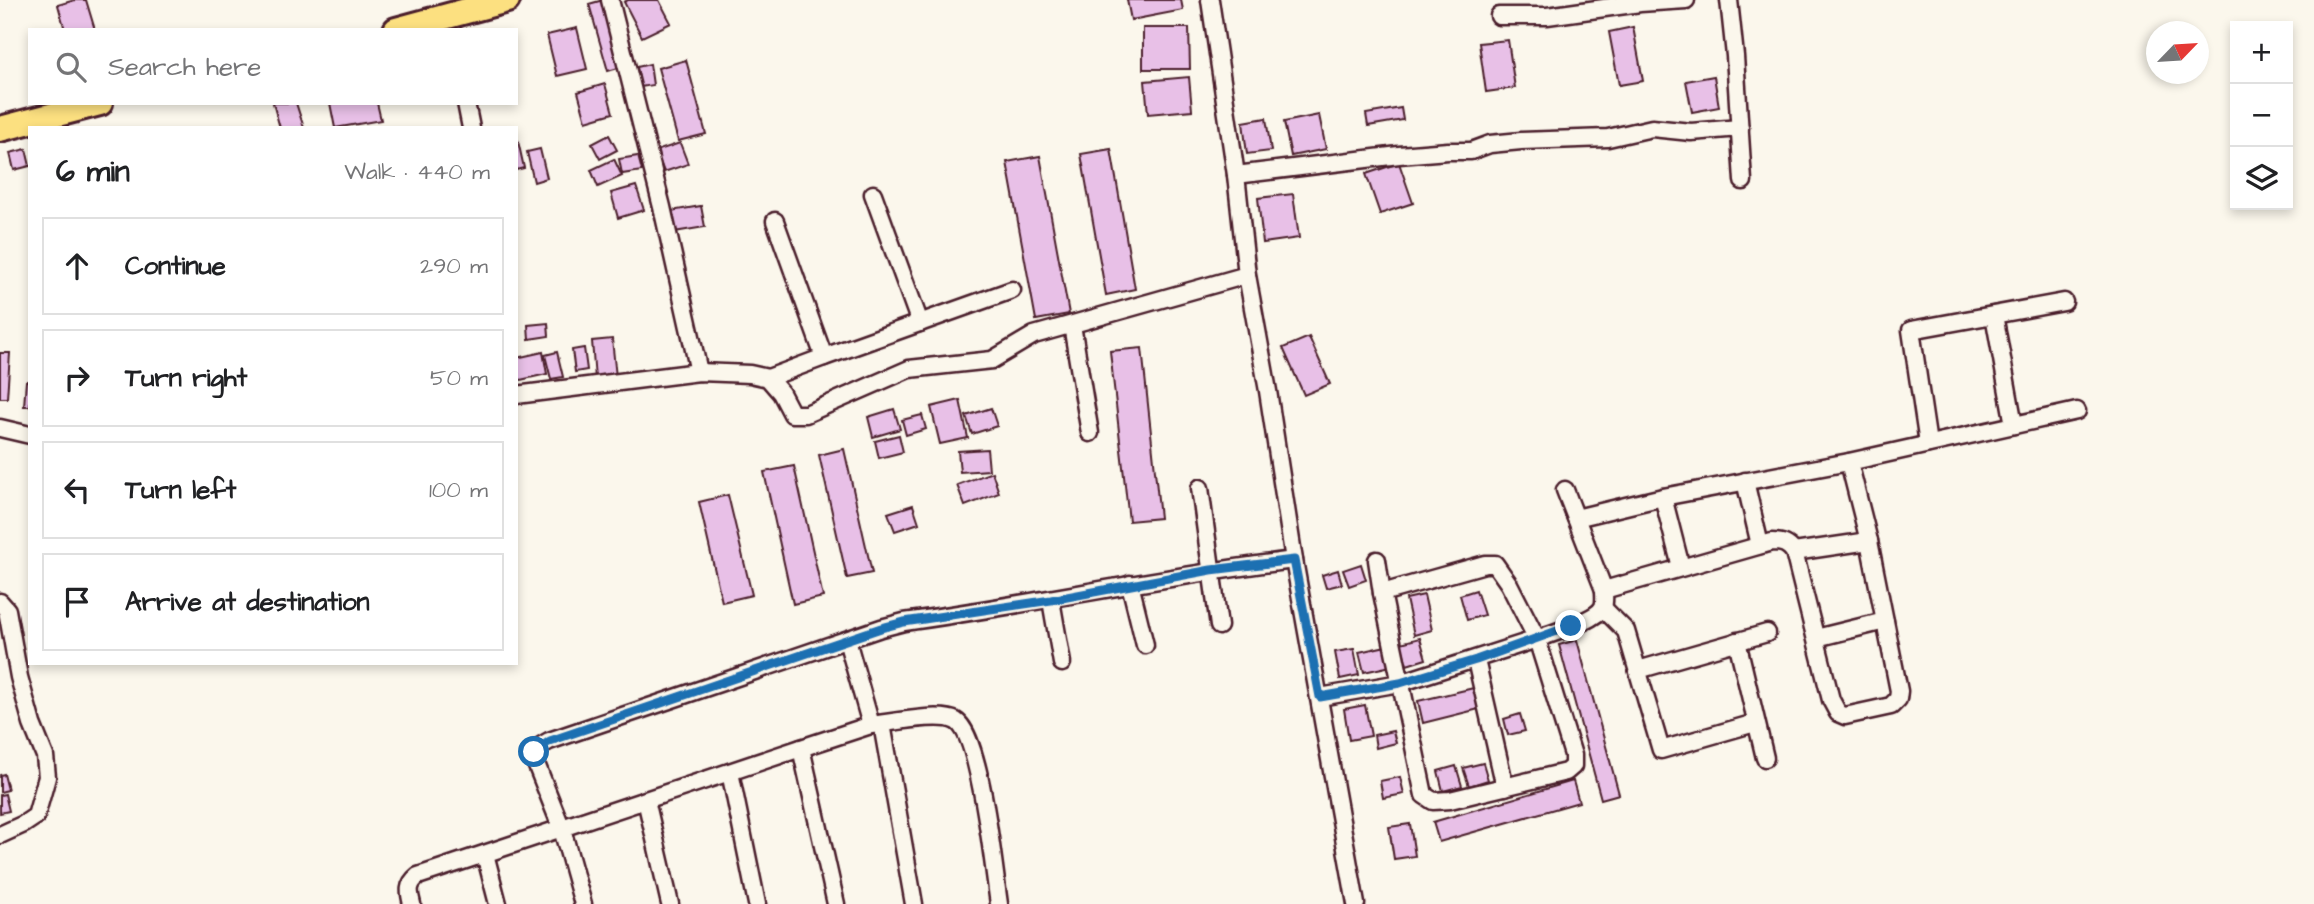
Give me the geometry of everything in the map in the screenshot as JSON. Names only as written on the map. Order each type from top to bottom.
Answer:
[{"type":"main road","points":[[411,28],[449,23],[507,0]]},
{"type":"main road","points":[[0,129],[92,105]]},
{"type":"street","points":[[610,0],[662,207],[699,372]]},
{"type":"street","points":[[1210,0],[1236,175],[1247,275],[1294,560],[1356,904]]},
{"type":"street","points":[[1499,16],[1546,16],[1640,3],[1686,0]]},
{"type":"street","points":[[1728,0],[1735,56],[1743,181]]},
{"type":"street","points":[[466,105],[471,126]]},
{"type":"street","points":[[1236,175],[1399,155],[1471,151],[1500,143],[1608,138],[1653,128],[1690,132],[1740,128]]},
{"type":"street","points":[[873,194],[919,323]]},
{"type":"street","points":[[775,221],[824,357]]},
{"type":"street","points":[[768,378],[781,393],[792,414],[806,414],[909,369],[992,360],[1026,338],[1247,275]]},
{"type":"street","points":[[518,396],[699,372],[750,374],[768,378],[1012,290]]},
{"type":"street","points":[[1928,444],[1911,330],[2064,302]]},
{"type":"street","points":[[1994,315],[2014,425]]},
{"type":"street","points":[[1072,325],[1090,433]]},
{"type":"street","points":[[1576,518],[1663,497],[1849,462],[2077,411]]},
{"type":"street","points":[[0,428],[28,435]]},
{"type":"street","points":[[1604,590],[1772,541],[1782,542],[1794,552],[1831,700],[1838,713],[1845,716],[1891,706],[1898,699],[1899,691],[1869,541],[1849,462]]},
{"type":"street","points":[[1745,481],[1760,545]]},
{"type":"street","points":[[1200,488],[1219,626]]},
{"type":"street","points":[[1320,697],[1400,683],[1476,660],[1592,617],[1603,608],[1604,590],[1565,490]]},
{"type":"street","points":[[1663,497],[1681,567]]},
{"type":"street","points":[[1794,552],[1869,541]]},
{"type":"street","points":[[583,904],[562,829],[533,756],[537,748],[550,741],[904,622],[1051,600],[1211,570],[1294,560]]},
{"type":"street","points":[[1377,560],[1382,593],[1424,795],[1438,802],[1450,800],[1562,773],[1573,766],[1573,755],[1536,639],[1509,584],[1495,564],[1485,564],[1382,593]]},
{"type":"street","points":[[1130,584],[1145,645]]},
{"type":"street","points":[[1051,600],[1062,663]]},
{"type":"street","points":[[0,602],[7,610],[19,677],[32,724],[45,756],[47,777],[36,816],[0,835]]},
{"type":"street","points":[[1603,608],[1626,631],[1661,750],[1755,723]]},
{"type":"street","points":[[1816,638],[1885,621]]},
{"type":"street","points":[[1637,670],[1767,632]]},
{"type":"street","points":[[847,640],[876,724],[914,904]]},
{"type":"street","points":[[1737,641],[1755,723],[1766,758]]},
{"type":"street","points":[[1476,660],[1505,787]]},
{"type":"street","points":[[412,904],[410,886],[418,876],[876,724],[941,718],[958,722],[965,732],[977,763],[999,904]]},
{"type":"street","points":[[802,748],[836,904]]},
{"type":"street","points":[[730,772],[757,904]]},
{"type":"street","points":[[646,800],[670,904]]},
{"type":"street","points":[[485,855],[498,904]]},
{"type":"building","points":[[86,0],[94,28],[64,28],[58,5]]},
{"type":"building","points":[[603,0],[625,66],[608,71],[589,4]]},
{"type":"building","points":[[659,0],[671,23],[642,37],[624,2]]},
{"type":"building","points":[[1127,0],[1181,0],[1183,10],[1131,20]]},
{"type":"building","points":[[1633,27],[1643,81],[1619,85],[1609,32]]},
{"type":"building","points":[[577,28],[587,69],[557,76],[547,35]]},
{"type":"building","points":[[1143,28],[1189,28],[1190,69],[1143,69]]},
{"type":"building","points":[[1508,40],[1515,88],[1486,92],[1479,43]]},
{"type":"building","points":[[686,60],[706,134],[678,141],[658,68]]},
{"type":"building","points":[[650,64],[653,85],[640,87],[637,67]]},
{"type":"building","points":[[1714,76],[1719,107],[1692,112],[1686,81]]},
{"type":"building","points":[[1189,77],[1192,110],[1148,114],[1145,81]]},
{"type":"building","points":[[605,84],[613,113],[586,121],[578,92]]},
{"type":"building","points":[[274,105],[297,105],[303,126],[279,126]]},
{"type":"building","points":[[330,105],[377,105],[381,120],[335,126]]},
{"type":"building","points":[[1401,108],[1403,120],[1368,126],[1366,114]]},
{"type":"building","points":[[1319,115],[1326,149],[1291,156],[1284,122]]},
{"type":"building","points":[[1266,118],[1271,151],[1247,154],[1243,122]]},
{"type":"building","points":[[609,135],[617,150],[600,159],[592,144]]},
{"type":"building","points":[[518,141],[524,168],[518,170]]},
{"type":"building","points":[[680,143],[688,164],[664,172],[656,151]]},
{"type":"building","points":[[26,149],[28,166],[14,170],[10,153]]},
{"type":"building","points":[[540,149],[547,178],[534,182],[527,152]]},
{"type":"building","points":[[1111,149],[1135,289],[1106,295],[1081,154]]},
{"type":"building","points":[[638,156],[642,171],[622,174],[619,159]]},
{"type":"building","points":[[1040,156],[1069,314],[1036,320],[1007,162]]},
{"type":"building","points":[[614,159],[622,176],[598,187],[591,170]]},
{"type":"building","points":[[1399,163],[1413,203],[1380,214],[1366,174]]},
{"type":"building","points":[[636,186],[644,210],[618,218],[611,193]]},
{"type":"building","points":[[1293,194],[1299,238],[1263,243],[1258,198]]},
{"type":"building","points":[[701,206],[705,227],[674,232],[671,211]]},
{"type":"building","points":[[548,323],[549,336],[529,339],[528,325]]},
{"type":"building","points":[[1309,337],[1330,384],[1304,395],[1283,348]]},
{"type":"building","points":[[612,339],[616,377],[595,379],[592,341]]},
{"type":"building","points":[[584,348],[587,370],[575,372],[572,350]]},
{"type":"building","points":[[1142,348],[1160,518],[1129,521],[1110,351]]},
{"type":"building","points":[[543,352],[547,374],[518,381],[518,358]]},
{"type":"building","points":[[557,352],[563,377],[551,379],[545,355]]},
{"type":"building","points":[[0,353],[10,353],[7,398],[0,398]]},
{"type":"building","points":[[26,381],[28,381],[28,406],[24,406]]},
{"type":"building","points":[[960,400],[968,438],[940,444],[931,407]]},
{"type":"building","points":[[991,408],[997,426],[972,434],[966,416]]},
{"type":"building","points":[[894,409],[900,429],[873,437],[868,417]]},
{"type":"building","points":[[922,415],[926,429],[906,435],[902,420]]},
{"type":"building","points":[[899,435],[903,452],[879,458],[875,441]]},
{"type":"building","points":[[844,449],[872,573],[847,578],[819,455]]},
{"type":"building","points":[[987,449],[989,470],[960,472],[958,451]]},
{"type":"building","points":[[794,466],[823,597],[793,604],[764,472]]},
{"type":"building","points":[[992,472],[999,493],[965,506],[957,485]]},
{"type":"building","points":[[728,495],[752,595],[722,602],[699,502]]},
{"type":"building","points":[[913,505],[919,523],[895,531],[888,513]]},
{"type":"building","points":[[1361,564],[1366,580],[1349,586],[1343,570]]},
{"type":"building","points":[[1338,570],[1342,584],[1326,588],[1322,575]]},
{"type":"building","points":[[1476,590],[1484,615],[1467,620],[1460,595]]},
{"type":"building","points":[[1424,595],[1432,630],[1414,635],[1406,599]]},
{"type":"building","points":[[1420,638],[1426,659],[1407,665],[1401,643]]},
{"type":"building","points":[[1577,640],[1619,794],[1601,799],[1559,645]]},
{"type":"building","points":[[1386,646],[1391,666],[1364,672],[1359,652]]},
{"type":"building","points":[[1354,649],[1359,675],[1340,679],[1335,652]]},
{"type":"building","points":[[1478,687],[1483,708],[1423,723],[1418,701]]},
{"type":"building","points":[[1365,705],[1371,736],[1349,740],[1344,709]]},
{"type":"building","points":[[1520,714],[1525,731],[1508,735],[1504,719]]},
{"type":"building","points":[[1393,731],[1396,743],[1376,748],[1374,735]]},
{"type":"building","points":[[1483,763],[1488,780],[1469,786],[1463,768]]},
{"type":"building","points":[[1456,766],[1462,786],[1443,791],[1438,771]]},
{"type":"building","points":[[4,774],[8,790],[0,792],[0,775]]},
{"type":"building","points":[[1400,777],[1404,794],[1383,798],[1380,781]]},
{"type":"building","points":[[1573,781],[1579,802],[1439,842],[1433,822]]},
{"type":"building","points":[[5,794],[9,811],[0,813],[0,795]]},
{"type":"building","points":[[1410,824],[1415,856],[1394,859],[1389,827]]},
{"type":"route","points":[[534,752],[550,741],[881,628],[1211,570],[1294,560],[1320,697],[1400,683],[1476,660],[1571,626]]}]
